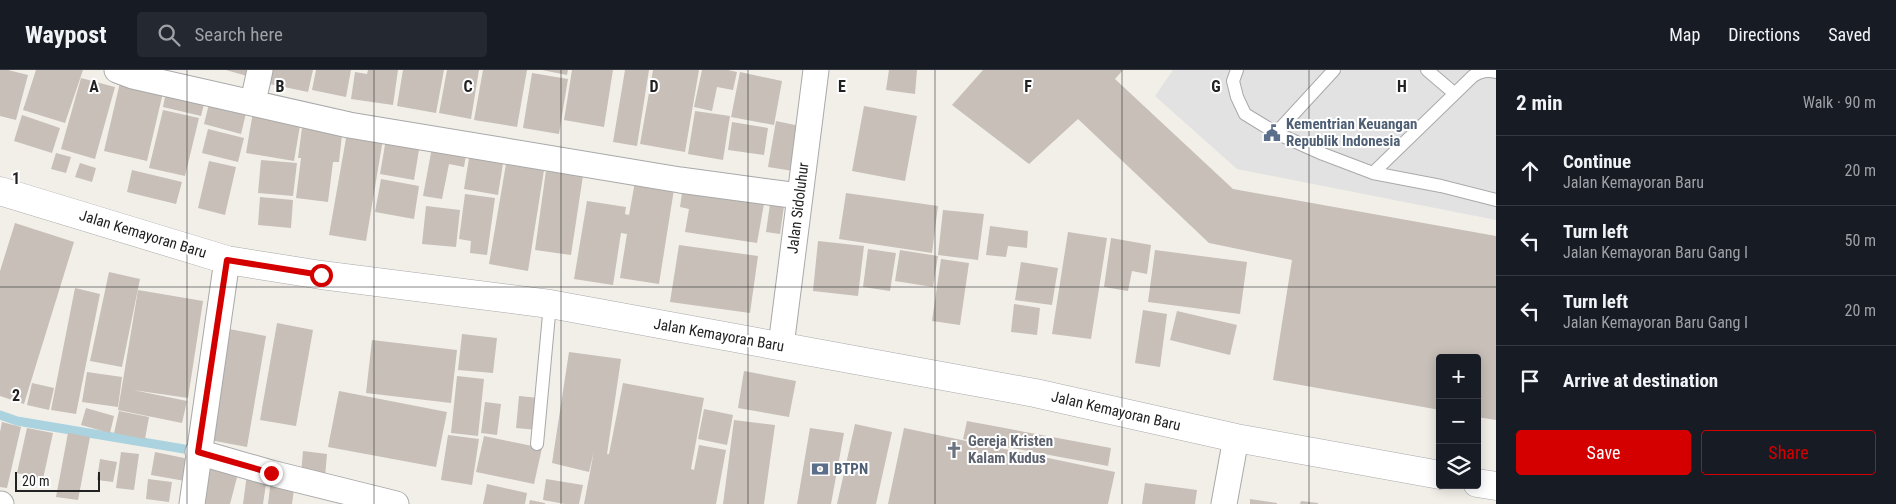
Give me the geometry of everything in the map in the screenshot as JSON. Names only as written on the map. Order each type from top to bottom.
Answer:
[{"type":"street","points":[[117,70],[133,76],[349,125],[680,180],[800,196]]},
{"type":"street","points":[[253,102],[260,70]]},
{"type":"street","name":"Jalan Sidoluhur","points":[[781,346],[816,70]]},
{"type":"street","name":"Jalan Kemayoran Baru","points":[[0,191],[227,260],[321,275],[550,304],[1035,393],[1236,438],[1436,474]]},
{"type":"street","points":[[192,504],[227,260]]},
{"type":"street","points":[[1224,504],[1236,438]]},
{"type":"street","points":[[198,452],[304,482],[396,504]]},
{"type":"street","points":[[1481,483],[1496,486]]},
{"type":"lane","points":[[1237,70],[1233,81],[1237,97],[1245,114],[1276,133],[1373,173],[1441,186],[1496,200]]},
{"type":"lane","points":[[1276,133],[1334,70]]},
{"type":"lane","points":[[1427,70],[1454,93]]},
{"type":"lane","points":[[1373,173],[1454,93],[1479,72],[1488,70],[1496,72]]},
{"type":"lane","points":[[537,444],[550,304]]},
{"type":"shaded area","points":[[1173,70],[1496,70],[1496,220],[1237,169],[1155,96]]},
{"type":"building","points":[[0,70],[28,75],[16,120],[0,116]]},
{"type":"building","points":[[36,70],[83,70],[65,123],[23,110]]},
{"type":"building","points":[[226,70],[248,70],[247,76]]},
{"type":"building","points":[[262,70],[313,70],[308,92],[260,82]]},
{"type":"building","points":[[316,70],[351,70],[346,97],[312,90]]},
{"type":"building","points":[[368,70],[398,70],[393,105],[351,99],[355,72],[367,74]]},
{"type":"building","points":[[403,70],[444,70],[436,113],[397,106]]},
{"type":"building","points":[[447,70],[479,70],[471,119],[439,113]]},
{"type":"building","points":[[483,70],[527,70],[517,127],[474,120]]},
{"type":"building","points":[[542,70],[568,70],[567,75]]},
{"type":"building","points":[[572,70],[613,70],[604,127],[564,120]]},
{"type":"building","points":[[625,70],[649,70],[637,146],[613,142]]},
{"type":"building","points":[[653,70],[699,70],[685,152],[640,144]]},
{"type":"building","points":[[702,70],[737,72],[733,90],[717,87],[712,111],[694,107]]},
{"type":"building","points":[[889,70],[917,70],[915,94],[886,90]]},
{"type":"building","points":[[983,70],[1123,70],[1115,79],[1233,189],[1496,236],[1496,420],[1481,418],[1481,354],[1436,354],[1436,409],[1273,380],[1292,260],[1209,243],[1078,119],[1029,164],[952,105]]},
{"type":"building","points":[[740,72],[782,81],[774,125],[731,117]]},
{"type":"building","points":[[532,73],[568,79],[559,134],[523,128]]},
{"type":"building","points":[[122,74],[165,84],[147,161],[104,151]]},
{"type":"building","points":[[81,78],[115,87],[95,159],[61,149]]},
{"type":"building","points":[[167,87],[206,96],[201,116],[163,107]]},
{"type":"building","points":[[211,96],[248,105],[241,134],[204,124]]},
{"type":"building","points":[[254,106],[302,114],[294,161],[246,153]]},
{"type":"building","points":[[864,106],[917,116],[905,181],[852,171]]},
{"type":"building","points":[[163,110],[199,118],[185,176],[149,168]]},
{"type":"building","points":[[695,111],[730,116],[723,160],[688,154]]},
{"type":"building","points":[[22,115],[60,128],[52,153],[14,141]]},
{"type":"building","points":[[303,120],[343,126],[339,162],[333,162],[328,202],[296,198],[301,158],[298,158]]},
{"type":"building","points":[[776,121],[800,126],[793,171],[768,167]]},
{"type":"building","points":[[732,122],[768,128],[764,155],[728,150]]},
{"type":"building","points":[[348,127],[384,133],[366,241],[329,235]]},
{"type":"building","points":[[208,129],[244,138],[238,162],[202,153]]},
{"type":"building","points":[[387,133],[421,138],[414,180],[380,174]]},
{"type":"building","points":[[433,142],[467,149],[464,167],[449,164],[442,199],[423,196]]},
{"type":"building","points":[[471,146],[505,151],[498,195],[464,189]]},
{"type":"building","points":[[56,153],[71,157],[66,173],[51,169]]},
{"type":"building","points":[[507,158],[545,164],[528,271],[489,264]]},
{"type":"building","points":[[261,160],[297,163],[293,196],[258,193]]},
{"type":"building","points":[[209,161],[236,167],[225,215],[198,208]]},
{"type":"building","points":[[80,163],[96,168],[92,182],[75,177]]},
{"type":"building","points":[[547,163],[584,169],[571,255],[535,250]]},
{"type":"building","points":[[132,170],[182,182],[176,204],[127,192]]},
{"type":"building","points":[[636,176],[675,183],[659,284],[620,278],[627,234],[621,233],[613,285],[574,279],[587,201],[626,207],[625,214],[629,215]]},
{"type":"building","points":[[381,179],[419,186],[414,219],[375,212]]},
{"type":"building","points":[[683,186],[765,198],[757,243],[685,232],[689,209],[680,207]]},
{"type":"building","points":[[846,193],[938,206],[932,253],[839,239]]},
{"type":"building","points":[[465,194],[495,198],[487,255],[470,253],[471,241],[459,239]]},
{"type":"building","points":[[260,197],[293,200],[291,228],[258,225]]},
{"type":"building","points":[[770,204],[784,206],[780,234],[766,232]]},
{"type":"building","points":[[426,206],[460,210],[456,247],[422,244]]},
{"type":"building","points":[[943,210],[984,214],[978,260],[938,255]]},
{"type":"building","points":[[15,223],[74,242],[24,404],[0,396],[0,271]]},
{"type":"building","points":[[990,226],[1028,231],[1027,248],[1008,246],[1006,257],[986,255]]},
{"type":"building","points":[[1068,232],[1107,238],[1091,339],[1052,334]]},
{"type":"building","points":[[1111,238],[1151,245],[1147,274],[1132,271],[1128,291],[1104,287]]},
{"type":"building","points":[[818,241],[864,246],[858,296],[813,291]]},
{"type":"building","points":[[679,245],[758,256],[750,313],[670,302]]},
{"type":"building","points":[[868,249],[896,253],[890,291],[863,287]]},
{"type":"building","points":[[900,250],[938,256],[933,287],[895,281]]},
{"type":"building","points":[[1155,250],[1247,262],[1240,314],[1148,302]]},
{"type":"building","points":[[941,259],[969,263],[960,325],[932,321]]},
{"type":"building","points":[[1021,262],[1058,268],[1052,305],[1015,300]]},
{"type":"building","points":[[109,272],[140,279],[122,367],[90,361]]},
{"type":"building","points":[[75,288],[100,294],[76,414],[51,410]]},
{"type":"building","points":[[138,290],[203,301],[188,398],[133,390],[187,401],[182,423],[118,410]]},
{"type":"building","points":[[1014,304],[1040,308],[1037,335],[1011,332]]},
{"type":"building","points":[[1143,310],[1167,314],[1160,367],[1135,363]]},
{"type":"building","points":[[1177,311],[1237,325],[1230,355],[1170,340]]},
{"type":"building","points":[[277,323],[313,330],[296,426],[260,420]]},
{"type":"building","points":[[229,329],[266,336],[247,447],[210,440]]},
{"type":"building","points":[[462,334],[497,338],[493,373],[458,370]]},
{"type":"building","points":[[372,340],[457,350],[451,403],[366,393]]},
{"type":"building","points":[[569,352],[621,359],[607,454],[609,454],[623,383],[704,398],[691,469],[694,470],[699,445],[726,450],[716,504],[584,504],[594,451],[589,472],[552,463]]},
{"type":"building","points":[[744,371],[796,381],[789,417],[738,408]]},
{"type":"building","points":[[87,372],[122,377],[118,407],[82,402]]},
{"type":"building","points":[[457,376],[484,379],[478,436],[451,433]]},
{"type":"building","points":[[32,383],[54,388],[49,410],[27,405]]},
{"type":"building","points":[[339,391],[447,412],[436,467],[328,447]]},
{"type":"building","points":[[519,396],[539,398],[537,430],[516,428]]},
{"type":"building","points":[[485,402],[501,404],[497,435],[481,433]]},
{"type":"building","points":[[86,408],[114,416],[110,433],[81,425]]},
{"type":"building","points":[[704,409],[733,415],[727,445],[698,439]]},
{"type":"building","points":[[119,411],[149,417],[145,439],[114,433]]},
{"type":"building","points":[[734,420],[775,425],[764,504],[723,504]]},
{"type":"building","points":[[967,421],[1111,448],[1108,466],[963,439]]},
{"type":"building","points":[[2,422],[21,427],[7,488],[0,487],[0,432]]},
{"type":"building","points":[[855,424],[892,432],[876,504],[837,504]]},
{"type":"building","points":[[27,428],[53,433],[43,479],[17,473]]},
{"type":"building","name":"BTPN","points":[[810,428],[844,433],[831,504],[797,504]]},
{"type":"building","name":"Gereja Kristen Kalam Kudus","points":[[904,428],[1115,472],[1108,504],[888,504]]},
{"type":"building","points":[[68,433],[90,437],[78,500],[56,497]]},
{"type":"building","points":[[448,435],[479,439],[472,485],[441,480]]},
{"type":"building","points":[[484,436],[542,448],[534,484],[476,472]]},
{"type":"building","points":[[303,451],[327,454],[325,477],[301,474]]},
{"type":"building","points":[[121,452],[139,454],[134,490],[116,488]]},
{"type":"building","points":[[155,452],[189,459],[185,481],[151,475]]},
{"type":"building","points":[[205,457],[240,466],[230,504],[206,504],[194,501]]},
{"type":"building","points":[[100,459],[117,462],[113,482],[97,480]]},
{"type":"building","points":[[247,474],[267,477],[263,504],[243,504]]},
{"type":"building","points":[[148,479],[172,482],[169,502],[146,499]]},
{"type":"building","points":[[271,479],[295,482],[292,504],[268,504]]},
{"type":"building","points":[[546,479],[583,485],[579,504],[565,504],[543,500]]},
{"type":"building","points":[[1145,483],[1197,490],[1195,504],[1142,504]]},
{"type":"building","points":[[487,484],[527,493],[525,504],[483,504]]},
{"type":"building","points":[[1250,499],[1277,503],[1277,504],[1250,504]]},
{"type":"building","points":[[530,500],[545,503],[545,504],[529,504]]},
{"type":"building","points":[[1301,501],[1318,503],[1318,504],[1300,504]]},
{"type":"waterway","points":[[0,415],[17,421],[196,451]]},
{"type":"place","name":"Kementrian Keuangan Republik Indonesia","points":[[1272,133]]},
{"type":"place","name":"Gereja Kristen Kalam Kudus","points":[[954,450]]},
{"type":"place","name":"BTPN","points":[[820,469]]},
{"type":"route","points":[[271,473],[198,452],[227,260],[321,275]]}]
